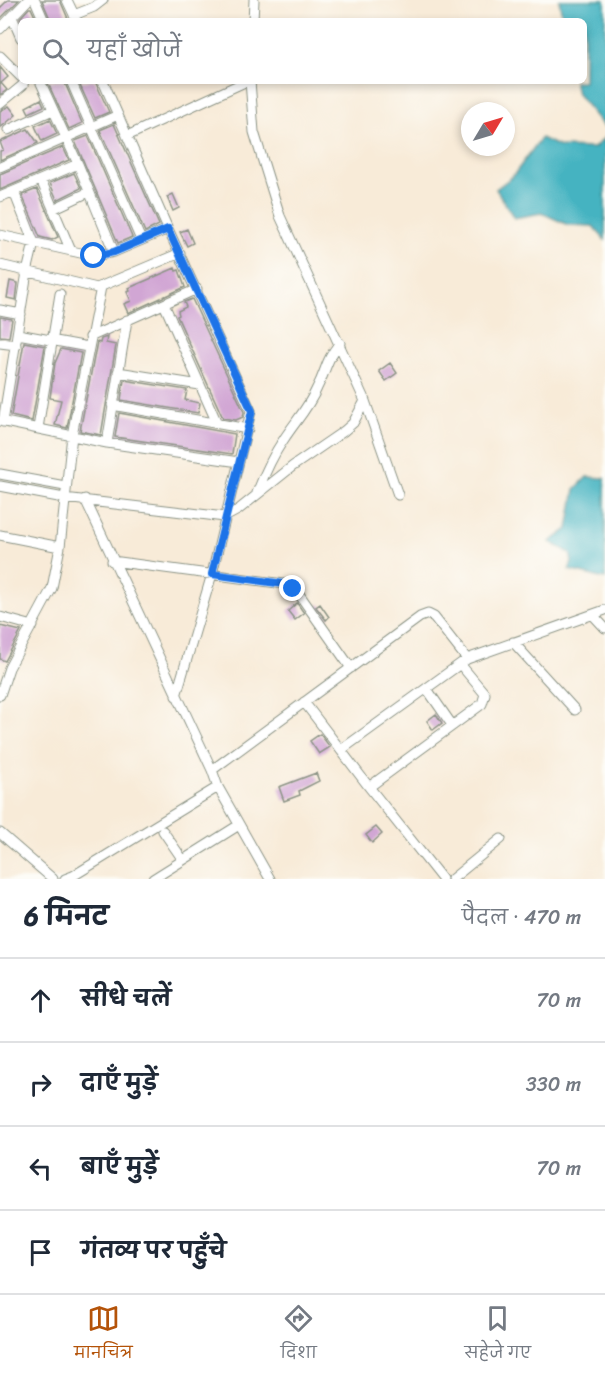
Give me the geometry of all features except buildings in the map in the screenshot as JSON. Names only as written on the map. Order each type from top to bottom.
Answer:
[{"type":"street","points":[[0,29],[28,0]]},
{"type":"street","points":[[34,0],[43,18]]},
{"type":"street","points":[[67,0],[75,18],[103,0]]},
{"type":"street","points":[[253,18],[254,0]]},
{"type":"street","points":[[12,17],[18,31]]},
{"type":"street","points":[[2,61],[18,74]]},
{"type":"street","points":[[0,104],[23,84]]},
{"type":"street","points":[[41,84],[78,164],[114,252]]},
{"type":"street","points":[[72,84],[141,240]]},
{"type":"street","points":[[104,84],[252,411],[212,574],[176,696]]},
{"type":"street","points":[[127,136],[242,84]]},
{"type":"street","points":[[249,84],[254,132],[280,216],[365,401],[398,495]]},
{"type":"street","points":[[8,130],[53,110]]},
{"type":"street","points":[[0,167],[118,115]]},
{"type":"street","points":[[0,197],[78,164]]},
{"type":"street","points":[[41,180],[71,251]]},
{"type":"street","points":[[14,192],[34,243],[27,272],[16,345],[4,390],[2,422],[107,443],[239,462]]},
{"type":"street","points":[[53,208],[89,192]]},
{"type":"street","points":[[0,234],[94,256],[114,252],[168,229]]},
{"type":"street","points":[[0,265],[94,288],[180,253]]},
{"type":"street","points":[[0,696],[4,667],[33,626],[52,588],[60,547],[72,435],[101,287]]},
{"type":"street","points":[[18,334],[52,340],[89,342],[127,320],[197,289]]},
{"type":"street","points":[[38,428],[60,294]]},
{"type":"street","points":[[164,304],[217,423]]},
{"type":"street","points":[[0,310],[21,314]]},
{"type":"street","points":[[107,443],[127,320]]},
{"type":"street","points":[[0,343],[16,345]]},
{"type":"street","points":[[257,493],[283,440],[303,414],[317,388],[329,356],[340,343]]},
{"type":"street","points":[[118,372],[200,385]]},
{"type":"street","points":[[0,486],[64,498],[225,517],[238,510],[257,493],[344,431],[353,423],[365,401]]},
{"type":"street","points":[[112,405],[248,429]]},
{"type":"street","points":[[0,474],[65,486]]},
{"type":"street","points":[[85,499],[218,787],[270,879]]},
{"type":"street","points":[[0,535],[60,547]]},
{"type":"street","points":[[112,561],[284,584],[293,589],[351,668]]},
{"type":"street","points":[[341,750],[464,662],[513,642],[605,610]]},
{"type":"street","points":[[212,770],[420,617],[428,614],[434,617],[485,694],[482,704],[369,787]]},
{"type":"street","points":[[593,615],[605,628]]},
{"type":"street","points":[[0,617],[33,626]]},
{"type":"street","points":[[513,642],[575,710]]},
{"type":"street","points":[[427,689],[452,725]]},
{"type":"street","points":[[304,702],[442,879]]},
{"type":"street","points":[[65,879],[218,787]]},
{"type":"street","points":[[153,879],[239,825]]},
{"type":"street","points":[[163,831],[183,860]]},
{"type":"street","points":[[0,833],[53,879]]},
{"type":"street","points":[[452,879],[501,839]]},
{"type":"water","points":[[559,0],[605,0],[605,128],[577,94],[575,84],[587,84],[587,18],[562,18]]},
{"type":"water","points":[[605,137],[605,240],[593,226],[568,225],[542,213],[514,218],[496,189],[513,176],[541,138],[560,147],[594,148]]},
{"type":"water","points":[[587,477],[605,478],[605,579],[569,570],[572,562],[570,553],[550,542],[568,529],[575,489]]},
{"type":"route","points":[[94,256],[114,252],[168,229],[252,411],[212,574],[284,584],[293,589]]}]
